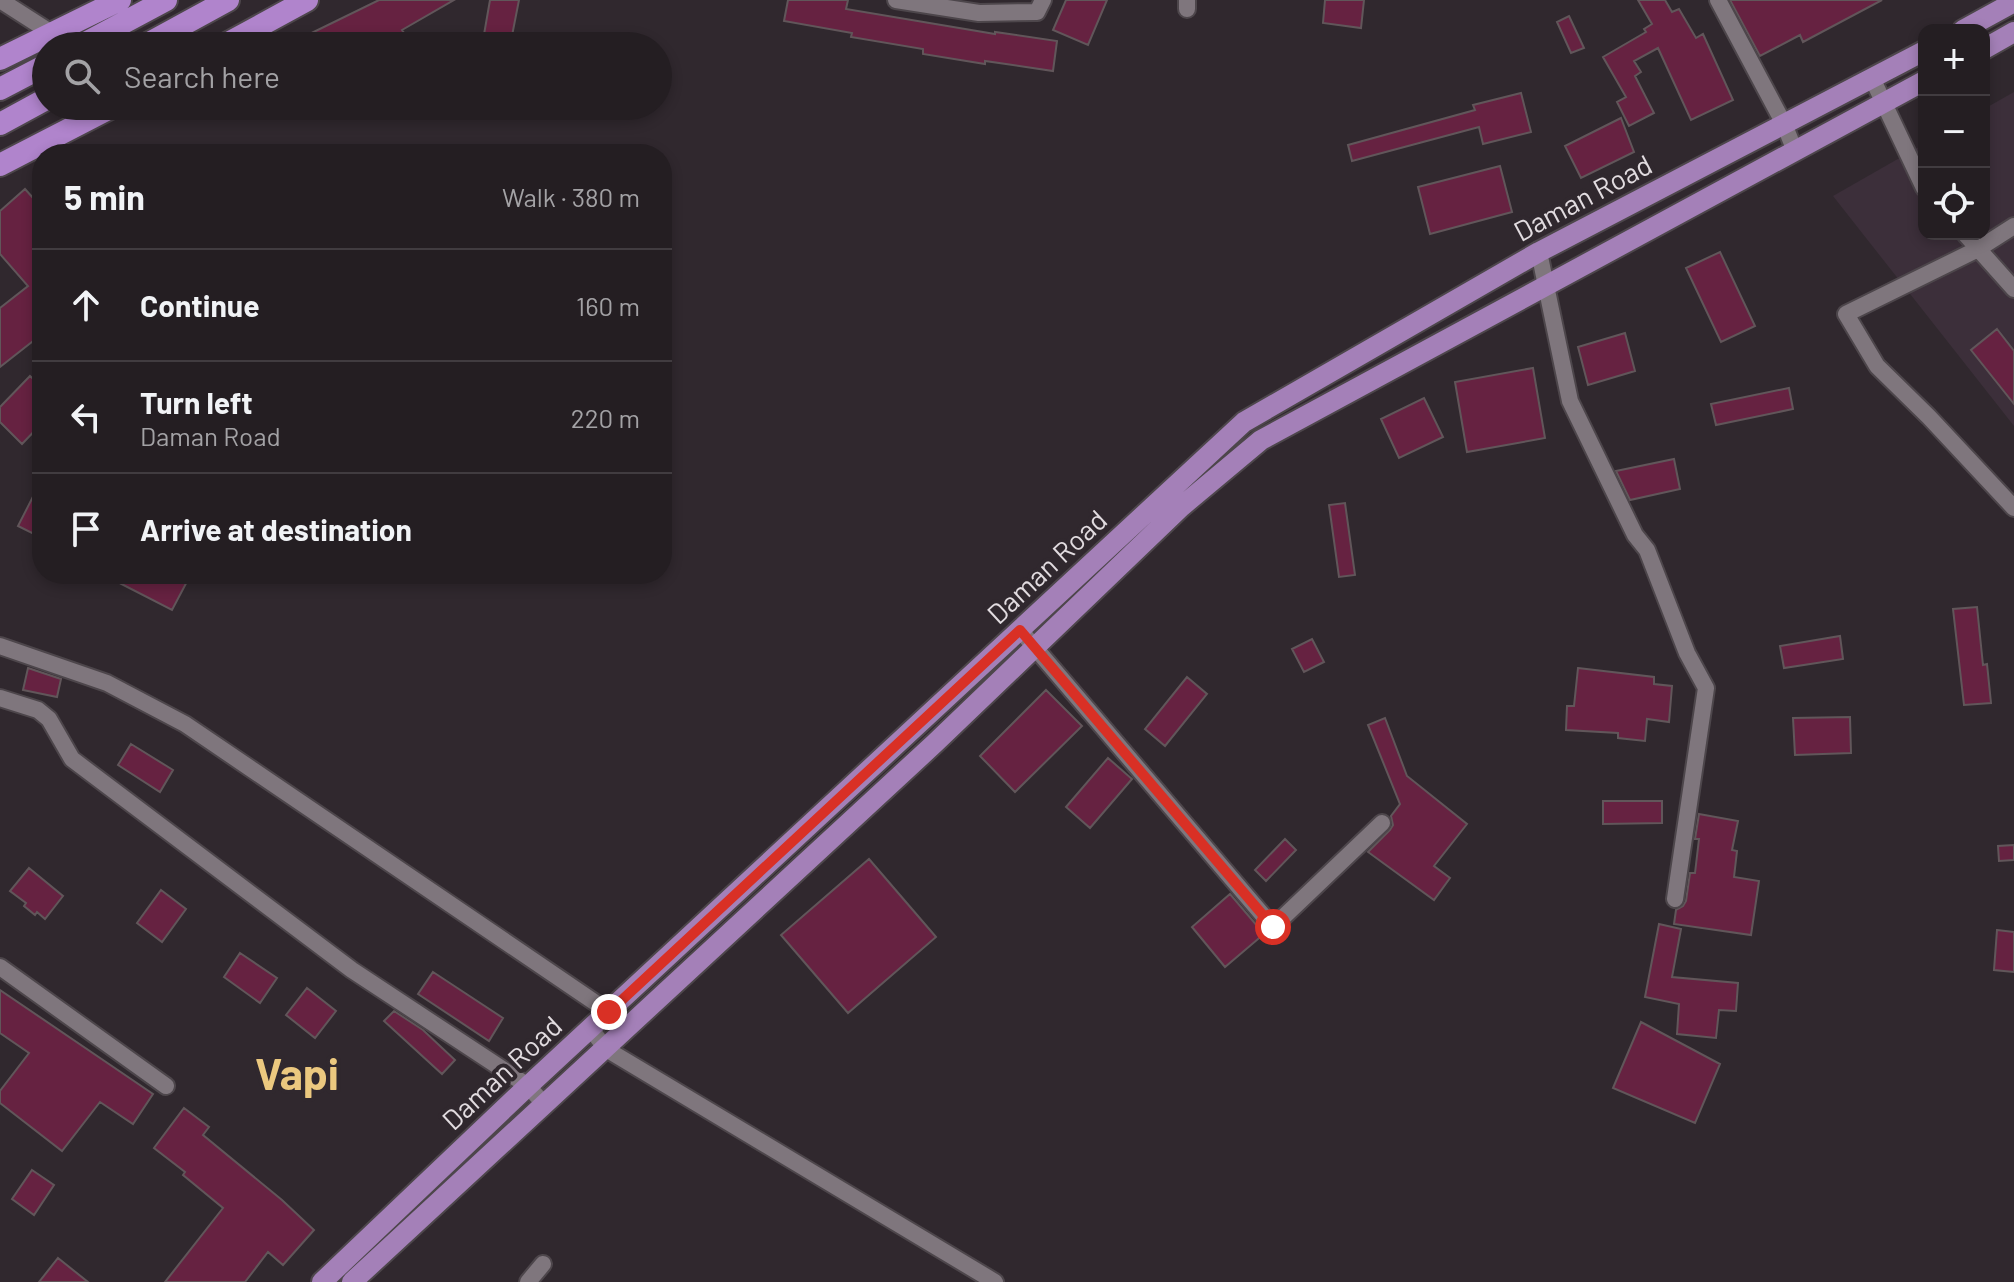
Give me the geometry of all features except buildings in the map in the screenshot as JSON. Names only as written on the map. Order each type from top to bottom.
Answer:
[{"type":"highway","points":[[57,32],[120,0]]},
{"type":"highway","points":[[106,32],[166,0]]},
{"type":"highway","points":[[170,32],[228,0]]},
{"type":"highway","points":[[249,32],[307,0]]},
{"type":"highway","points":[[0,59],[32,44]]},
{"type":"highway","points":[[0,89],[32,72]]},
{"type":"highway","points":[[0,124],[32,107]]},
{"type":"highway","points":[[41,144],[87,120]]},
{"type":"highway","points":[[0,165],[32,148]]},
{"type":"main road","points":[[1974,24],[2014,2]]},
{"type":"main road","points":[[1990,46],[2014,32]]},
{"type":"main road","name":"Daman Road","points":[[322,1282],[528,1086],[1244,422],[1539,252],[1918,54]]},
{"type":"main road","points":[[352,1282],[935,743],[1181,507],[1261,440],[1918,84]]},
{"type":"street","points":[[0,0],[50,32]]},
{"type":"street","points":[[896,0],[1037,12],[1043,0]]},
{"type":"street","points":[[1718,0],[1784,124],[1795,151]]},
{"type":"street","points":[[1872,78],[1918,175]]},
{"type":"street","points":[[2014,226],[1978,249],[1846,314],[1877,366],[2014,508]]},
{"type":"street","points":[[1970,240],[2014,289]]},
{"type":"street","points":[[1539,252],[1570,401],[1635,535],[1647,550],[1687,653],[1706,688],[1675,899]]},
{"type":"street","points":[[1020,630],[1273,927],[1382,823]]},
{"type":"street","points":[[0,646],[107,683],[185,724],[609,1012]]},
{"type":"street","points":[[0,698],[38,710],[49,719],[72,759],[352,970],[528,1086],[544,1104]]},
{"type":"street","points":[[0,967],[166,1086]]},
{"type":"street","points":[[591,1029],[606,1049],[995,1282]]},
{"type":"street","points":[[528,1282],[543,1264]]},
{"type":"shaded area","points":[[2014,92],[2014,426],[1833,196],[1918,147],[1918,240],[1990,240],[1990,106]]},
{"type":"district","name":"Vapi","points":[[297,1075]]},
{"type":"route","points":[[609,1012],[1020,630],[1273,927]]}]
